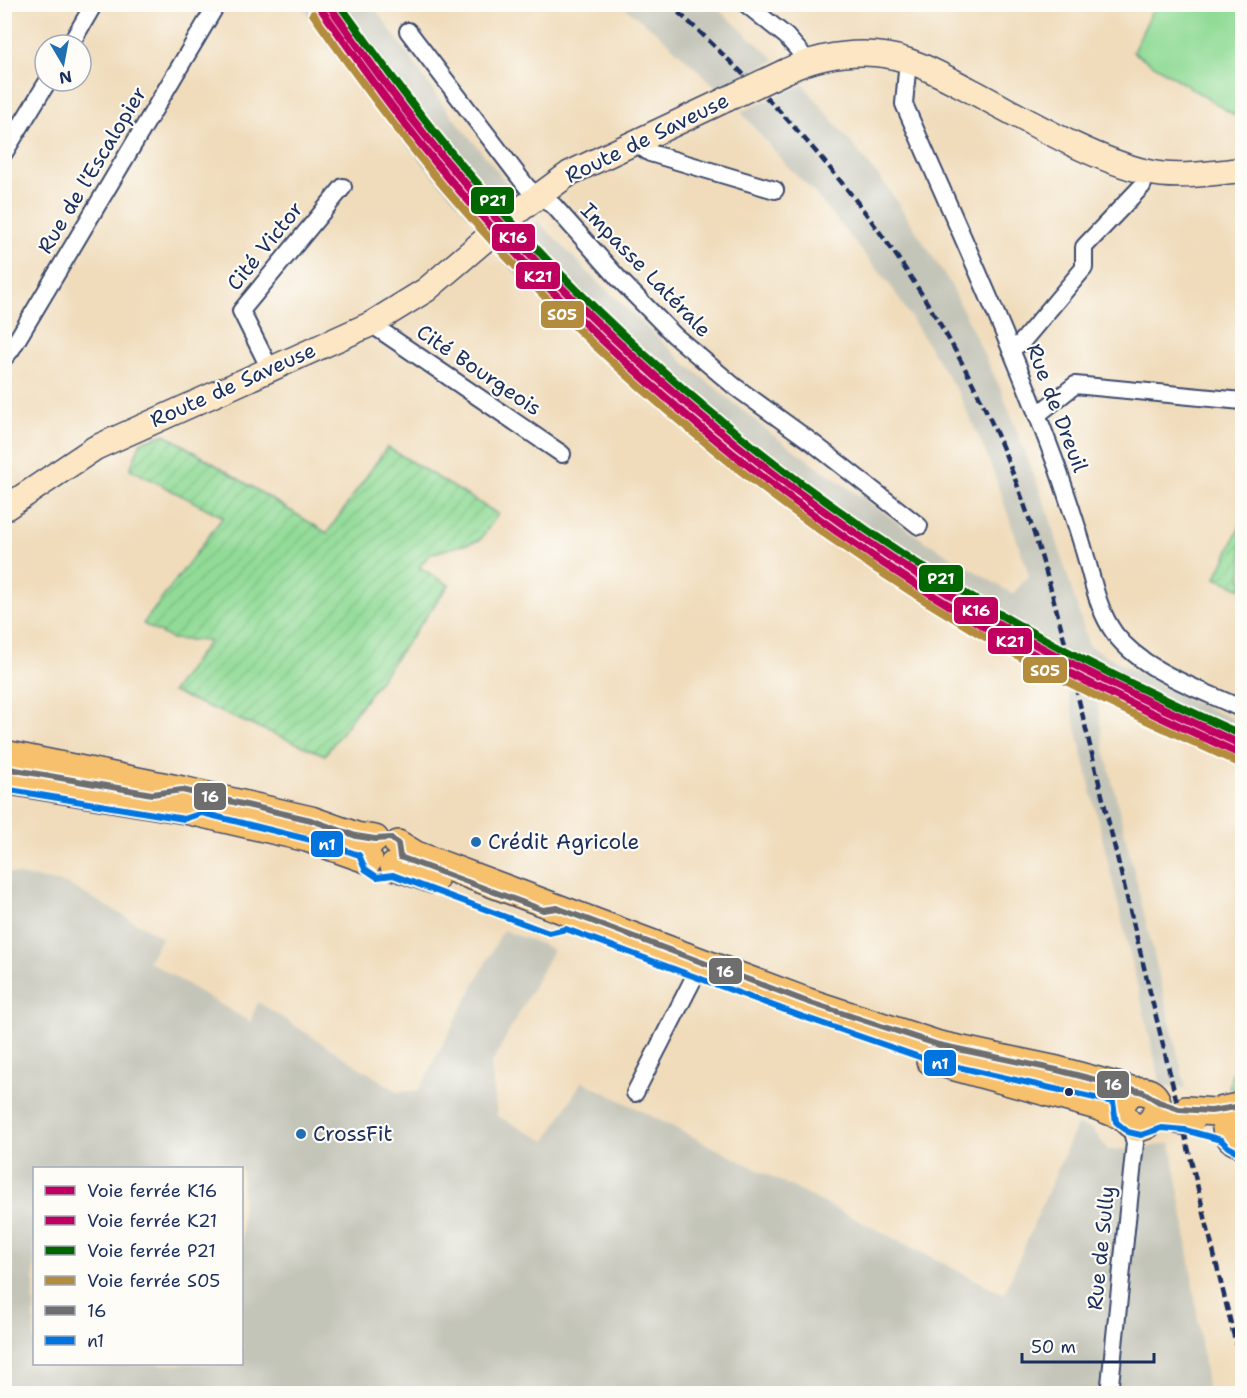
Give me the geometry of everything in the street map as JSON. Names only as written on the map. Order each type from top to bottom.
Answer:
[{"type":"main road","name":"Route de Saveuse","points":[[4,509],[95,448],[371,324],[426,290],[529,203],[570,173],[797,66],[845,55],[876,54],[908,60],[942,75],[1101,157],[1148,172],[1195,174],[1242,170]]},
{"type":"main road","points":[[4,754],[182,790],[311,820],[356,836],[384,852]]},
{"type":"main road","points":[[4,780],[215,816],[307,838],[351,852],[416,855],[698,970],[808,1002],[939,1045],[1057,1070],[1155,1116],[1237,1132]]},
{"type":"street","points":[[77,33],[94,4]]},
{"type":"street","name":"Rue de l'Escalopier","points":[[7,349],[217,4]]},
{"type":"street","points":[[747,4],[786,36],[797,66]]},
{"type":"street","name":"Impasse Latérale","points":[[408,31],[504,158],[529,203],[554,206],[651,313],[711,367],[919,526]]},
{"type":"street","name":"Rue de Dreuil","points":[[908,60],[904,104],[1011,348],[1057,468],[1085,552],[1095,591],[1114,633],[1135,655],[1146,662],[1242,709]]},
{"type":"street","points":[[4,153],[41,93]]},
{"type":"street","points":[[634,142],[650,153],[775,190]]},
{"type":"street","points":[[1011,348],[1022,343],[1084,268],[1084,247],[1142,186],[1148,172]]},
{"type":"street","name":"Cité Victor","points":[[270,369],[241,311],[343,187]]},
{"type":"street","name":"Cité Bourgeois","points":[[371,324],[562,453]]},
{"type":"street","points":[[1037,415],[1075,385],[1242,401]]},
{"type":"street","points":[[634,1093],[698,970]]},
{"type":"street","name":"Rue de Sully","points":[[1109,1394],[1155,1116]]},
{"type":"shaded area","points":[[302,5],[373,5],[447,110],[512,189],[475,223],[416,156],[332,53]]},
{"type":"shaded area","points":[[621,5],[713,5],[776,60],[717,88],[660,35]]},
{"type":"shaded area","points":[[803,84],[888,188],[950,283],[1001,390],[1048,512],[1089,646],[1180,696],[1242,723],[1242,758],[1102,694],[1097,700],[1104,747],[1186,1088],[1161,1085],[1063,672],[988,632],[899,578],[804,513],[743,465],[693,435],[497,256],[538,221],[591,275],[687,365],[773,435],[920,538],[1013,594],[1029,575],[989,460],[959,394],[893,289],[812,190],[787,166],[741,112]]},
{"type":"shaded area","points":[[4,872],[67,884],[162,937],[148,961],[250,1022],[258,1002],[398,1092],[419,1090],[503,930],[543,945],[553,950],[491,1065],[497,1116],[546,1141],[582,1081],[1004,1294],[1077,1124],[1093,1130],[1108,1150],[1137,1149],[1171,1143],[1208,1393],[5,1393]]},
{"type":"green space","points":[[1155,5],[1242,5],[1242,120],[1133,52]]},
{"type":"green space","points":[[165,434],[327,533],[387,447],[498,514],[480,540],[430,554],[419,567],[449,585],[325,755],[172,692],[209,641],[172,639],[143,624],[223,517],[130,469],[141,442]]},
{"type":"green space","points":[[1242,522],[1242,589],[1216,578]]},
{"type":"green space","points":[[1242,1051],[1242,1091],[1229,1088],[1232,1074]]},
{"type":"railway","points":[[668,4],[704,36],[774,106],[843,184],[875,226],[933,313],[959,358],[996,432],[1028,516],[1062,631],[1242,1369]]},
{"type":"rail line","name":"K16","points":[[328,4],[425,135],[516,240],[576,302],[704,418],[771,472],[841,523],[912,571],[985,616],[1080,668],[1242,745]]},
{"type":"rail line","name":"P21","points":[[339,4],[432,129],[522,233],[581,295],[709,410],[845,515],[916,563],[989,608],[1082,659],[1242,735]]},
{"type":"rail line","name":"K21","points":[[321,9],[418,140],[509,246],[632,368],[698,425],[765,479],[835,530],[907,579],[980,624],[1075,676],[1238,753]]},
{"type":"rail line","name":"S05","points":[[313,14],[410,146],[502,252],[563,315],[692,431],[760,486],[830,537],[901,586],[975,631],[1071,684],[1235,761]]},
{"type":"transit line","name":"16","points":[[4,768],[152,794],[182,790],[311,820],[356,836],[375,839],[391,838],[398,844],[400,857]]},
{"type":"transit line","name":"n1","points":[[4,789],[184,819],[202,813],[327,844],[359,855],[365,869],[377,877],[393,875],[549,933],[566,929],[801,1016],[931,1061],[1113,1102],[1116,1122],[1128,1132],[1141,1135],[1162,1128],[1185,1130],[1221,1140],[1238,1152]]},
{"type":"transit line","name":"16","points":[[400,857],[543,910],[557,908]]},
{"type":"transit line","name":"16","points":[[557,908],[808,1002],[939,1045],[1057,1070],[1143,1092],[1159,1102],[1179,1109],[1211,1111],[1242,1106]]},
{"type":"place","name":"Crédit Agricole","points":[[476,842]]},
{"type":"place","name":"CrossFit","points":[[301,1134]]}]
